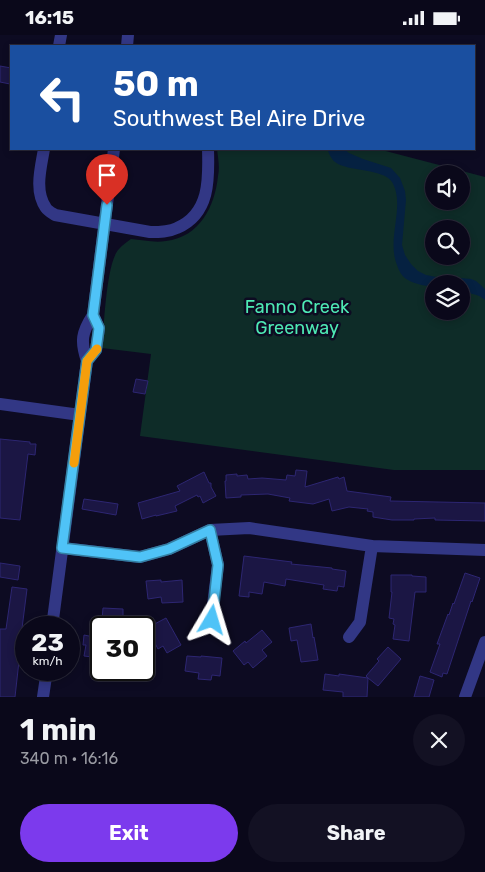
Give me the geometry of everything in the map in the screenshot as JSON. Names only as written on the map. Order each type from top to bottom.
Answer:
[{"type":"street","points":[[44,150],[39,183],[41,198],[46,209],[55,215],[150,232],[176,229],[188,222],[198,212],[208,185],[208,150]]},
{"type":"street","points":[[53,616],[87,361],[96,350],[99,328],[93,315],[114,150]]},
{"type":"street","points":[[0,404],[80,415]]},
{"type":"street","points":[[62,548],[140,557],[169,549],[210,530],[249,527],[372,546],[485,550]]},
{"type":"street","points":[[210,530],[218,565],[212,620]]},
{"type":"street","points":[[348,637],[360,622],[372,546]]},
{"type":"street","points":[[465,697],[485,641]]},
{"type":"street","points":[[43,697],[45,681]]},
{"type":"green space","name":"Fanno Creek Greenway","points":[[217,150],[382,150],[439,165],[425,165],[425,210],[470,210],[470,173],[485,177],[485,470],[394,470],[140,436],[151,354],[102,348],[106,296],[111,267],[119,249],[131,239],[153,242],[166,241],[178,238],[197,227],[209,209],[219,173]]},
{"type":"water","points":[[327,150],[345,150],[363,159],[391,168],[400,178],[406,200],[402,245],[405,255],[411,264],[418,271],[426,275],[425,285],[414,283],[404,277],[394,255],[397,201],[396,191],[392,182],[381,174],[348,167],[334,161]]},
{"type":"water","points":[[470,279],[476,281],[485,289],[485,300],[477,295],[471,293]]},
{"type":"building","points":[[0,66],[10,68],[10,84],[0,82]]},
{"type":"building","points":[[136,379],[148,381],[145,394],[133,392]]},
{"type":"building","points":[[0,439],[36,444],[35,455],[28,454],[20,520],[0,518]]},
{"type":"building","points":[[296,470],[307,471],[305,487],[344,477],[347,491],[391,497],[390,501],[485,503],[485,521],[435,520],[435,518],[392,520],[373,517],[373,512],[367,511],[368,509],[349,507],[332,511],[329,499],[313,504],[289,501],[290,498],[268,494],[241,495],[241,497],[226,498],[226,475],[247,475],[248,479],[286,480],[287,475],[295,476]]},
{"type":"building","points":[[204,472],[216,496],[203,503],[200,496],[198,497],[197,495],[175,506],[177,511],[142,519],[138,503],[180,491],[177,486]]},
{"type":"building","points":[[84,499],[118,504],[116,515],[82,509]]},
{"type":"building","points":[[244,556],[346,571],[344,587],[338,586],[337,591],[323,589],[324,585],[286,579],[285,586],[264,582],[262,594],[249,592],[249,597],[239,596]]},
{"type":"building","points":[[0,563],[20,566],[18,580],[0,577]]},
{"type":"building","points":[[465,573],[480,578],[447,674],[443,673],[442,677],[430,672],[440,644],[437,644]]},
{"type":"building","points":[[391,575],[426,577],[426,592],[415,592],[409,641],[393,639],[394,619],[389,618],[392,592]]},
{"type":"building","points":[[161,580],[161,582],[182,580],[183,602],[162,603],[161,597],[148,599],[146,581]]},
{"type":"building","points":[[12,587],[27,589],[24,616],[15,616],[15,681],[17,681],[15,697],[0,697],[0,629],[6,629]]},
{"type":"building","points":[[103,608],[123,609],[123,616],[102,616]]},
{"type":"building","points":[[166,618],[181,645],[167,653],[163,646],[158,649],[155,643],[155,624]]},
{"type":"building","points":[[311,624],[318,660],[301,662],[297,640],[291,641],[289,628]]},
{"type":"building","points":[[262,630],[272,642],[262,650],[267,656],[253,668],[248,662],[244,665],[233,651]]},
{"type":"building","points":[[84,635],[90,636],[90,657],[84,656],[86,645],[83,645]]},
{"type":"building","points":[[388,647],[401,659],[378,686],[366,676],[379,661],[377,659]]},
{"type":"building","points":[[187,656],[222,658],[220,676],[212,675],[211,680],[198,679],[199,673],[185,671]]},
{"type":"building","points":[[325,674],[368,678],[367,697],[343,697],[343,692],[323,690]]},
{"type":"building","points":[[420,676],[434,680],[429,697],[414,697]]},
{"type":"slow traffic","points":[[74,463],[87,361],[97,349]]},
{"type":"route","points":[[107,205],[93,315],[99,328],[96,350],[87,361],[62,548],[140,557],[169,549],[210,530],[218,565],[212,620]]}]
